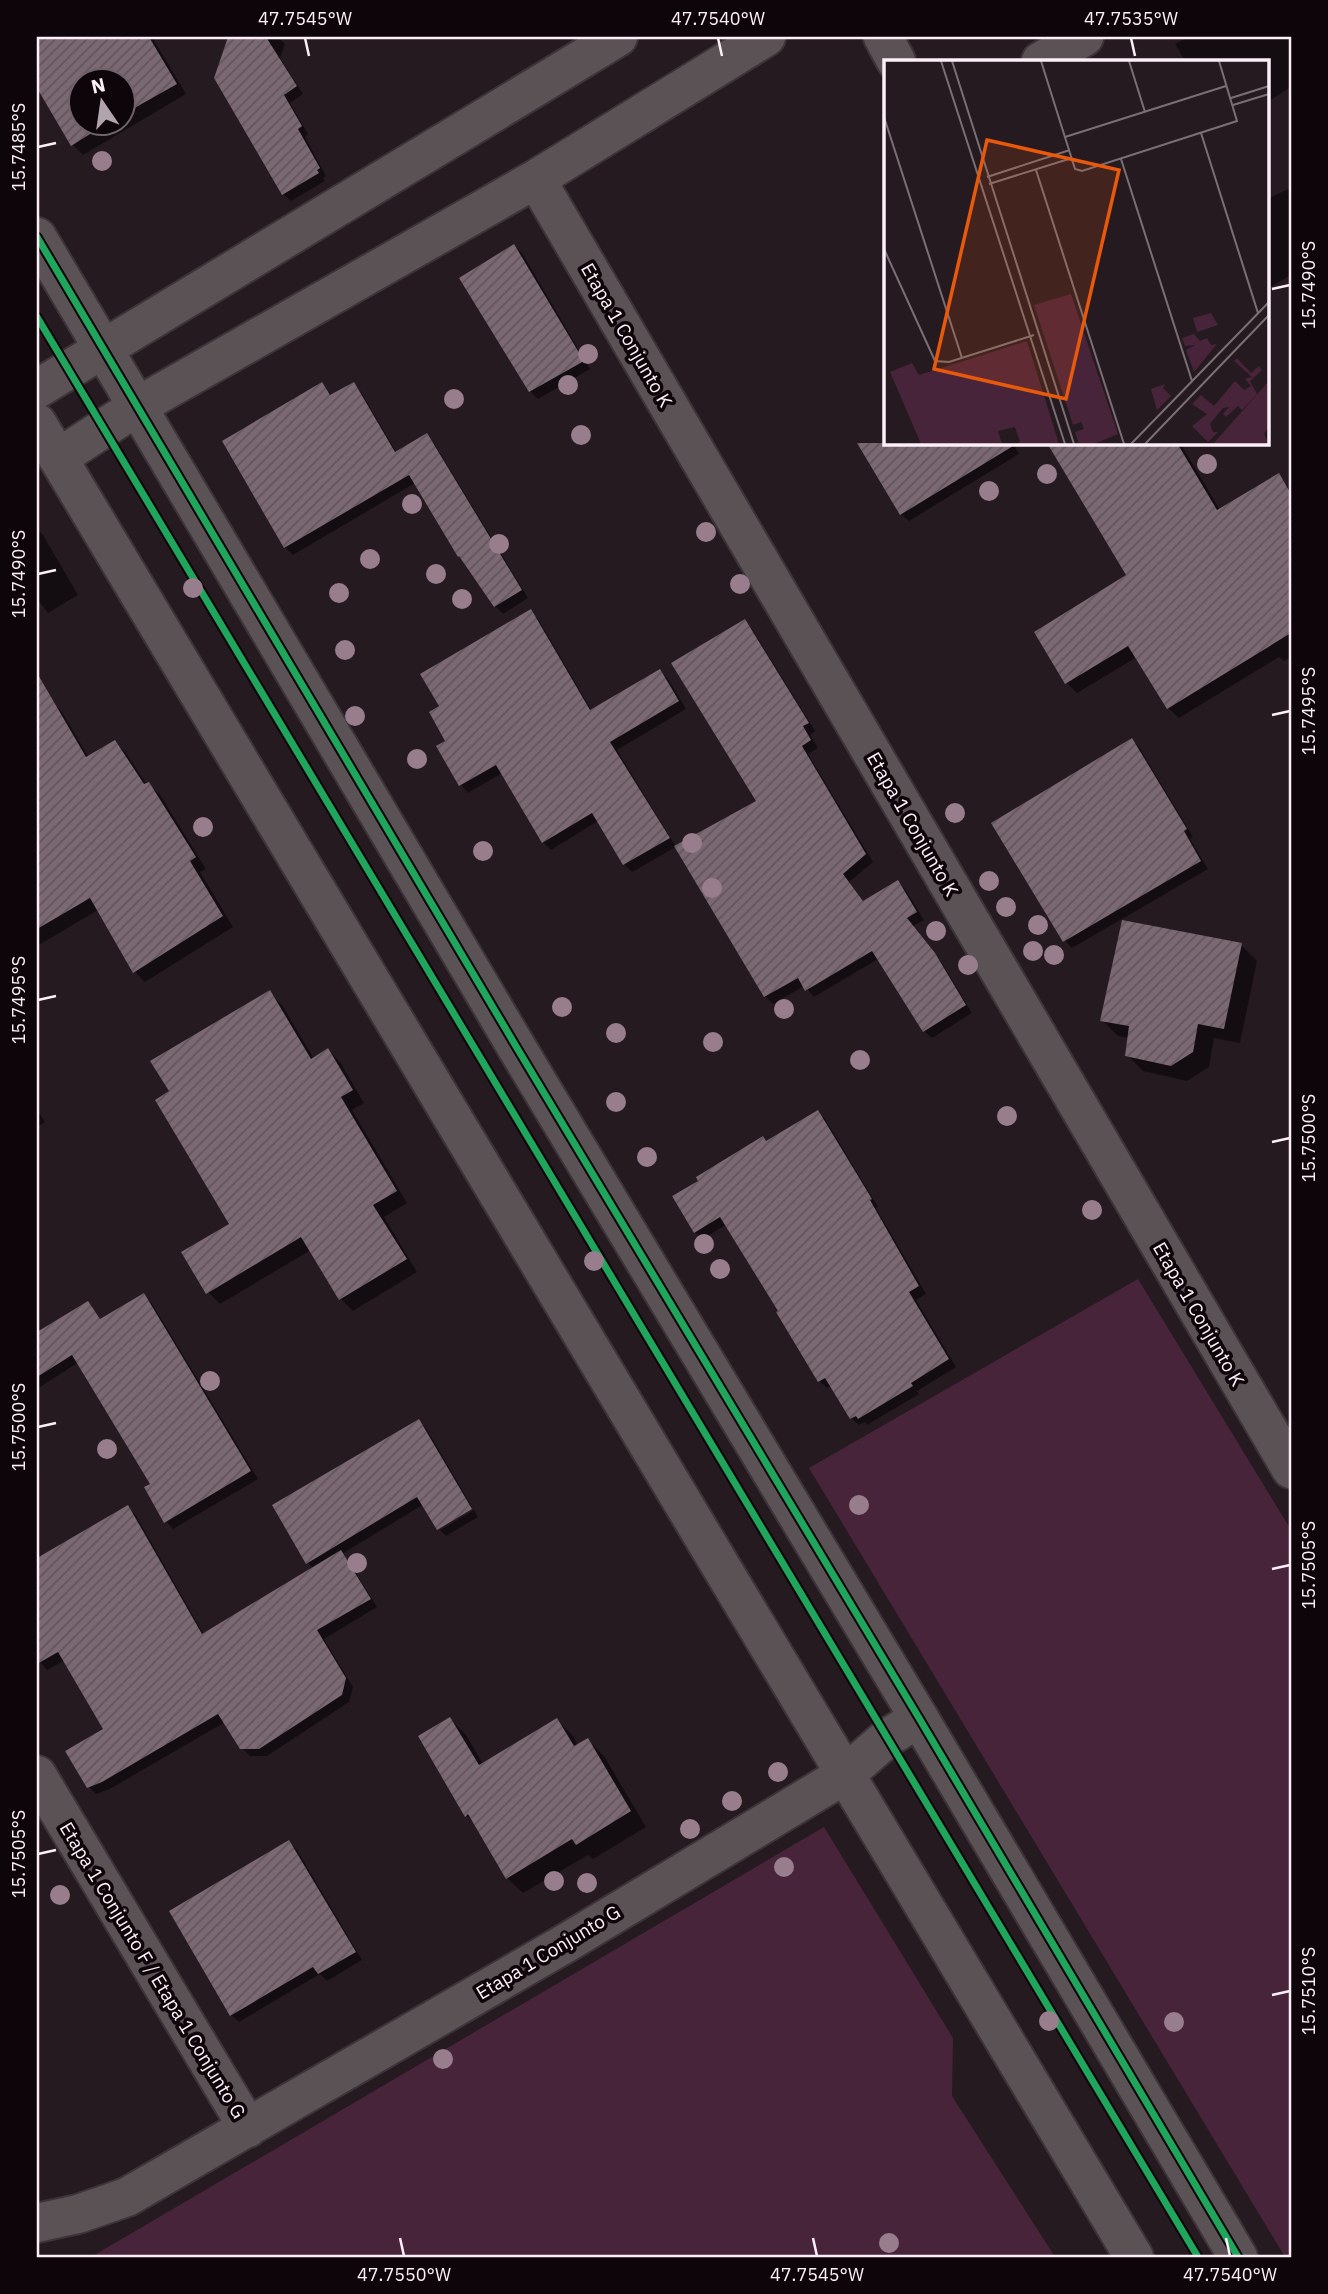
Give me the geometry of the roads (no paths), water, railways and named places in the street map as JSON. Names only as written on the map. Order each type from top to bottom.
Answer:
[{"type":"street","points":[[37,389],[618,37]]},
{"type":"street","points":[[58,458],[138,406],[537,179],[766,37]]},
{"type":"street","points":[[883,37],[895,60]]},
{"type":"street","points":[[1043,60],[1083,37]]},
{"type":"street","name":"Etapa 1 Conjunto K","points":[[537,179],[1291,1469]]},
{"type":"street","points":[[37,237],[503,1025],[919,1718],[1238,2257]]},
{"type":"street","points":[[37,423],[1134,2257]]},
{"type":"street","name":"Etapa 1 Conjunto G","points":[[37,2223],[78,2214],[127,2197],[248,2128],[554,1950],[846,1774],[887,1738],[919,1718]]},
{"type":"street","name":"Etapa 1 Conjunto F / Etapa 1 Conjunto G","points":[[37,1775],[248,2128]]}]
